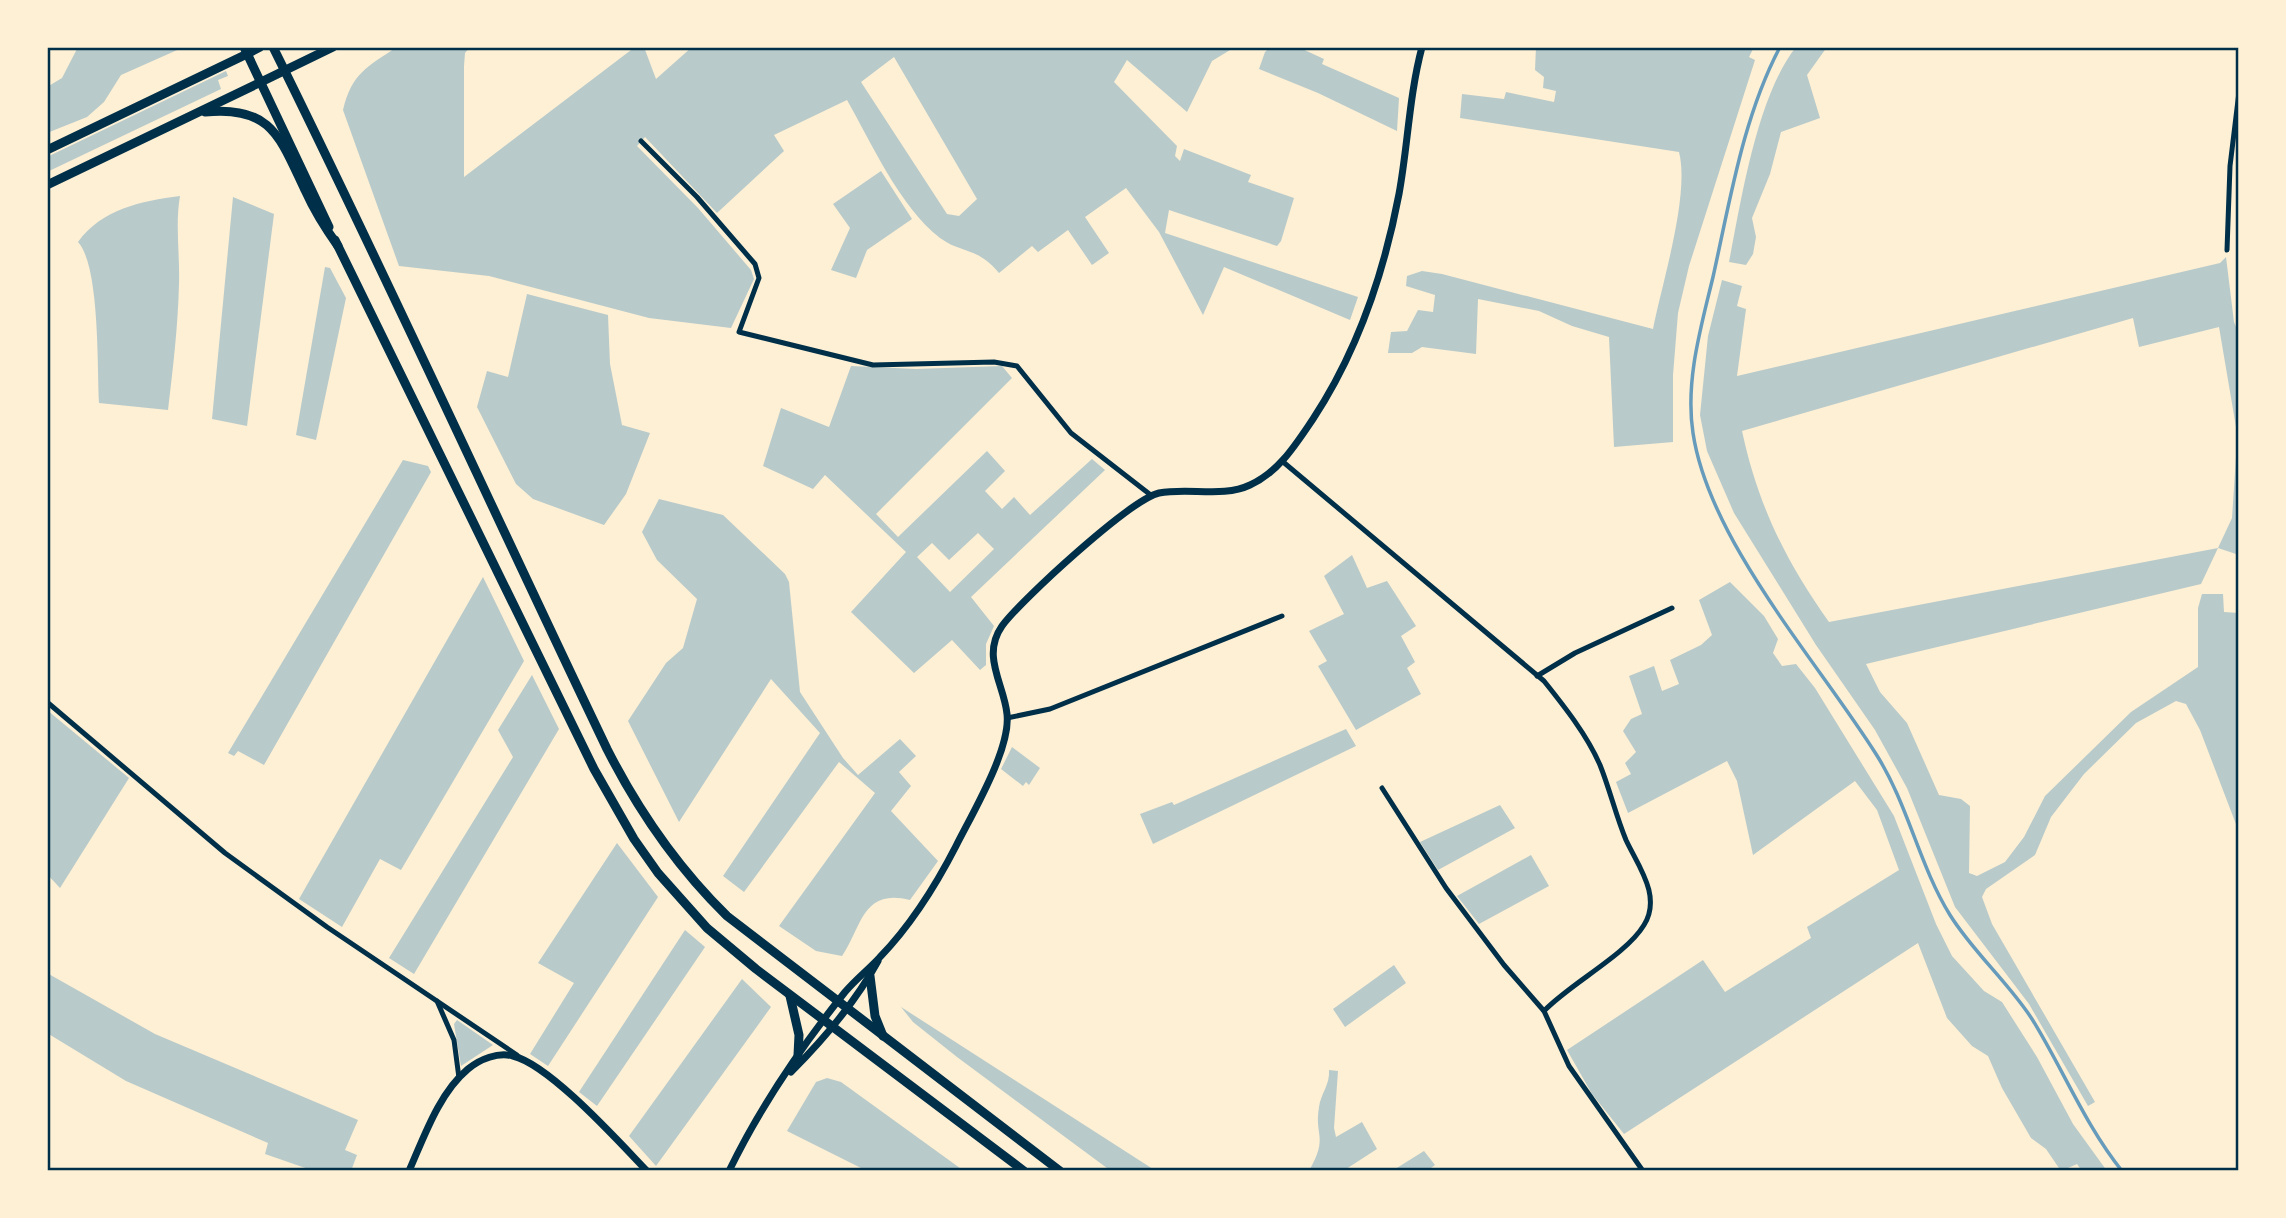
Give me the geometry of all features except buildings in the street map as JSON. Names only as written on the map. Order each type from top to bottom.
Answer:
[{"type":"main road","points":[[47,150],[245,50],[260,47]]},
{"type":"main road","points":[[273,47],[366,234],[449,421],[634,802],[696,886],[727,916],[1060,1171]]},
{"type":"main road","points":[[47,185],[332,47]]},
{"type":"main road","points":[[245,50],[594,769],[634,839],[658,873],[707,928],[833,1028],[1024,1171]]},
{"type":"main road","points":[[197,113],[240,111],[271,126],[286,149],[318,217],[338,246]]},
{"type":"main road","points":[[870,976],[875,1016],[884,1038]]},
{"type":"main road","points":[[789,994],[799,1035],[798,1055]]},
{"type":"street","points":[[729,1171],[753,1124],[798,1055],[837,1002],[881,957],[932,891],[941,873],[1005,737],[1007,718],[993,666],[993,649],[1000,629],[1076,555],[1152,495],[1247,486],[1282,461],[1340,375],[1366,313],[1398,200],[1413,80],[1422,47]]},
{"type":"street","points":[[2227,250],[2230,166],[2239,92]]},
{"type":"street","points":[[641,141],[697,197],[755,264],[759,278],[739,332],[873,365],[995,362],[1017,366],[1070,433],[1152,495]]},
{"type":"street","points":[[1282,461],[1537,676],[1559,700],[1599,762],[1626,840],[1647,883],[1651,901],[1649,915],[1638,933],[1544,1011]]},
{"type":"street","points":[[1537,676],[1574,653],[1672,608]]},
{"type":"street","points":[[1007,718],[1050,709],[1282,616]]},
{"type":"street","points":[[47,702],[225,853],[317,920],[522,1059],[571,1097],[647,1171]]},
{"type":"street","points":[[1382,788],[1446,888],[1544,1011],[1569,1066],[1643,1171]]},
{"type":"street","points":[[783,1080],[833,1028],[881,957]]},
{"type":"street","points":[[435,998],[454,1040],[459,1079]]},
{"type":"street","points":[[409,1171],[442,1102],[459,1079],[485,1058],[505,1055],[522,1059]]},
{"type":"shaded area","points":[[78,47],[184,47],[121,75],[104,102],[87,117],[47,133],[47,87],[62,78]]},
{"type":"shaded area","points":[[397,47],[470,47],[465,53],[464,66],[464,177],[635,47],[644,47],[656,79],[692,47],[1235,47],[1212,61],[1187,112],[1127,60],[1114,82],[1177,146],[1175,156],[1180,161],[1184,149],[1251,175],[1248,182],[1294,198],[1281,241],[1277,246],[1169,210],[1165,233],[1358,297],[1350,320],[1224,267],[1203,315],[1159,232],[1126,188],[1085,217],[1109,253],[1092,265],[1068,230],[1038,252],[1032,246],[999,273],[983,258],[940,238],[912,210],[888,174],[847,100],[774,135],[784,151],[717,213],[645,137],[637,146],[698,208],[751,270],[754,279],[731,328],[649,318],[489,276],[399,266],[343,110],[351,87],[362,72]],"holes":[[[894,57],[977,199],[959,216],[947,214],[861,82]]]},
{"type":"shaded area","points":[[1270,47],[1298,47],[1324,59],[1322,64],[1399,98],[1397,131],[1318,93],[1259,69],[1265,52]]},
{"type":"shaded area","points":[[1536,47],[1754,47],[1749,57],[1755,60],[1689,266],[1678,313],[1673,375],[1673,442],[1614,447],[1609,337],[1572,326],[1539,311],[1478,299],[1476,354],[1422,347],[1412,353],[1388,353],[1391,332],[1407,331],[1418,310],[1433,312],[1435,295],[1406,286],[1407,276],[1422,271],[1653,329],[1678,215],[1681,191],[1679,152],[1460,118],[1462,94],[1504,99],[1506,92],[1554,102],[1556,91],[1543,88],[1544,77],[1535,70]]},
{"type":"shaded area","points":[[1796,47],[1827,47],[1807,75],[1820,118],[1781,132],[1770,174],[1752,218],[1756,237],[1753,254],[1746,265],[1729,262],[1745,180],[1761,120],[1782,68]]},
{"type":"shaded area","points":[[226,71],[228,76],[218,80],[221,89],[47,172],[47,157]]},
{"type":"shaded area","points":[[881,171],[912,219],[867,250],[856,278],[831,270],[850,228],[833,204]]},
{"type":"shaded area","points":[[180,196],[178,316],[168,410],[99,403],[94,294],[85,254],[78,242],[99,222],[123,208]]},
{"type":"shaded area","points":[[233,197],[274,214],[247,426],[212,419]]},
{"type":"shaded area","points":[[2226,257],[2234,322],[2239,334],[2239,555],[2218,548],[2201,584],[1866,664],[1880,692],[1907,723],[1939,795],[1961,799],[1970,806],[1969,873],[1977,876],[2005,862],[2024,837],[2045,796],[2131,712],[2198,667],[2198,608],[2202,594],[2223,594],[2224,612],[2239,613],[2239,832],[2200,730],[2186,704],[2176,701],[2136,723],[2084,774],[2051,817],[2035,855],[1986,889],[1982,897],[1992,924],[2095,1102],[2088,1106],[2029,1004],[1955,907],[1907,788],[1875,730],[1816,645],[1734,513],[1707,451],[1700,415],[1708,336],[1722,280],[1742,286],[1737,306],[1746,309],[1737,376],[2220,263]],"holes":[[[2133,318],[2139,347],[2219,327],[2236,427],[2236,457],[2232,518],[2218,548],[1829,622],[1799,576],[1775,531],[1756,483],[1742,431]]]},
{"type":"shaded area","points":[[325,267],[330,268],[346,298],[316,440],[296,435]]},
{"type":"shaded area","points":[[527,294],[608,315],[610,364],[622,425],[650,433],[626,494],[604,525],[533,499],[516,484],[477,407],[487,371],[508,377]]},
{"type":"shaded area","points":[[851,366],[916,369],[1002,366],[1012,378],[876,514],[898,537],[987,451],[1005,471],[985,491],[1002,509],[1014,497],[1030,515],[1092,459],[1105,470],[971,597],[994,626],[986,644],[986,665],[980,670],[952,640],[914,673],[851,612],[906,552],[825,475],[813,489],[763,466],[781,408],[829,427]],"holes":[[[978,533],[994,549],[950,592],[917,557],[932,543],[949,560]]]},
{"type":"shaded area","points":[[403,460],[428,466],[431,472],[264,765],[238,751],[234,756],[228,753]]},
{"type":"shaded area","points":[[659,499],[723,515],[785,574],[789,582],[800,692],[843,758],[858,775],[900,739],[916,756],[899,772],[911,786],[891,811],[938,861],[910,900],[894,898],[873,905],[860,922],[842,956],[816,951],[779,926],[875,793],[839,762],[744,892],[723,876],[820,733],[771,679],[679,822],[628,721],[666,663],[683,648],[697,599],[657,560],[642,532]]},
{"type":"shaded area","points":[[1352,555],[1367,588],[1387,581],[1416,626],[1401,636],[1415,662],[1407,668],[1421,694],[1356,730],[1318,666],[1327,661],[1309,631],[1344,614],[1324,576]]},
{"type":"shaded area","points":[[483,577],[524,661],[401,870],[380,859],[342,927],[299,899]]},
{"type":"shaded area","points":[[1730,582],[1764,616],[1778,639],[1773,653],[1782,666],[1796,664],[1815,688],[1894,816],[1936,924],[1952,956],[1984,991],[2002,1002],[2037,1057],[2073,1124],[2107,1171],[2082,1171],[2077,1164],[2061,1171],[2046,1149],[2031,1138],[2002,1088],[1988,1056],[1972,1046],[1947,1018],[1918,943],[1624,1134],[1592,1094],[1567,1050],[1703,960],[1725,992],[1811,938],[1807,927],[1899,870],[1877,810],[1855,781],[1753,855],[1737,781],[1727,761],[1628,813],[1616,782],[1631,774],[1625,763],[1636,752],[1623,731],[1631,719],[1642,714],[1629,676],[1654,666],[1662,691],[1679,684],[1670,660],[1701,645],[1712,635],[1699,600]]},
{"type":"shaded area","points":[[532,675],[559,729],[414,974],[389,958],[513,757],[498,730]]},
{"type":"shaded area","points":[[47,710],[129,778],[60,888],[47,874]]},
{"type":"shaded area","points":[[1346,729],[1356,746],[1153,844],[1140,814],[1172,802],[1174,805]]},
{"type":"shaded area","points":[[1012,747],[1040,768],[1029,785],[1026,782],[1023,786],[1001,769]]},
{"type":"shaded area","points":[[1500,805],[1515,828],[1438,870],[1420,842]]},
{"type":"shaded area","points":[[617,843],[658,897],[548,1066],[530,1054],[574,983],[538,963]]},
{"type":"shaded area","points":[[1531,855],[1549,886],[1479,924],[1457,896]]},
{"type":"shaded area","points":[[685,930],[705,947],[597,1106],[579,1092]]},
{"type":"shaded area","points":[[1394,965],[1406,983],[1345,1027],[1333,1009]]},
{"type":"shaded area","points":[[47,973],[155,1034],[358,1120],[345,1150],[357,1155],[351,1171],[314,1171],[265,1154],[268,1143],[126,1081],[47,1033]]},
{"type":"shaded area","points":[[742,979],[771,1007],[656,1166],[629,1136]]},
{"type":"shaded area","points":[[901,1007],[1156,1171],[1111,1171],[957,1057],[913,1022]]},
{"type":"shaded area","points":[[457,1020],[493,1045],[461,1066],[454,1024]]},
{"type":"shaded area","points":[[1329,1070],[1338,1071],[1334,1128],[1336,1137],[1362,1122],[1377,1149],[1343,1171],[1309,1171],[1320,1143],[1319,1107]]},
{"type":"shaded area","points":[[827,1078],[841,1082],[964,1171],[867,1171],[787,1131],[816,1082]]},
{"type":"shaded area","points":[[1424,1151],[1435,1165],[1427,1171],[1392,1171]]},
{"type":"waterway","points":[[1780,47],[1767,74],[1747,130],[1699,335],[1691,413],[1703,474],[1720,516],[1743,558],[1887,773],[1930,876],[1950,915],[2032,1019],[2085,1116],[2122,1171]]}]
